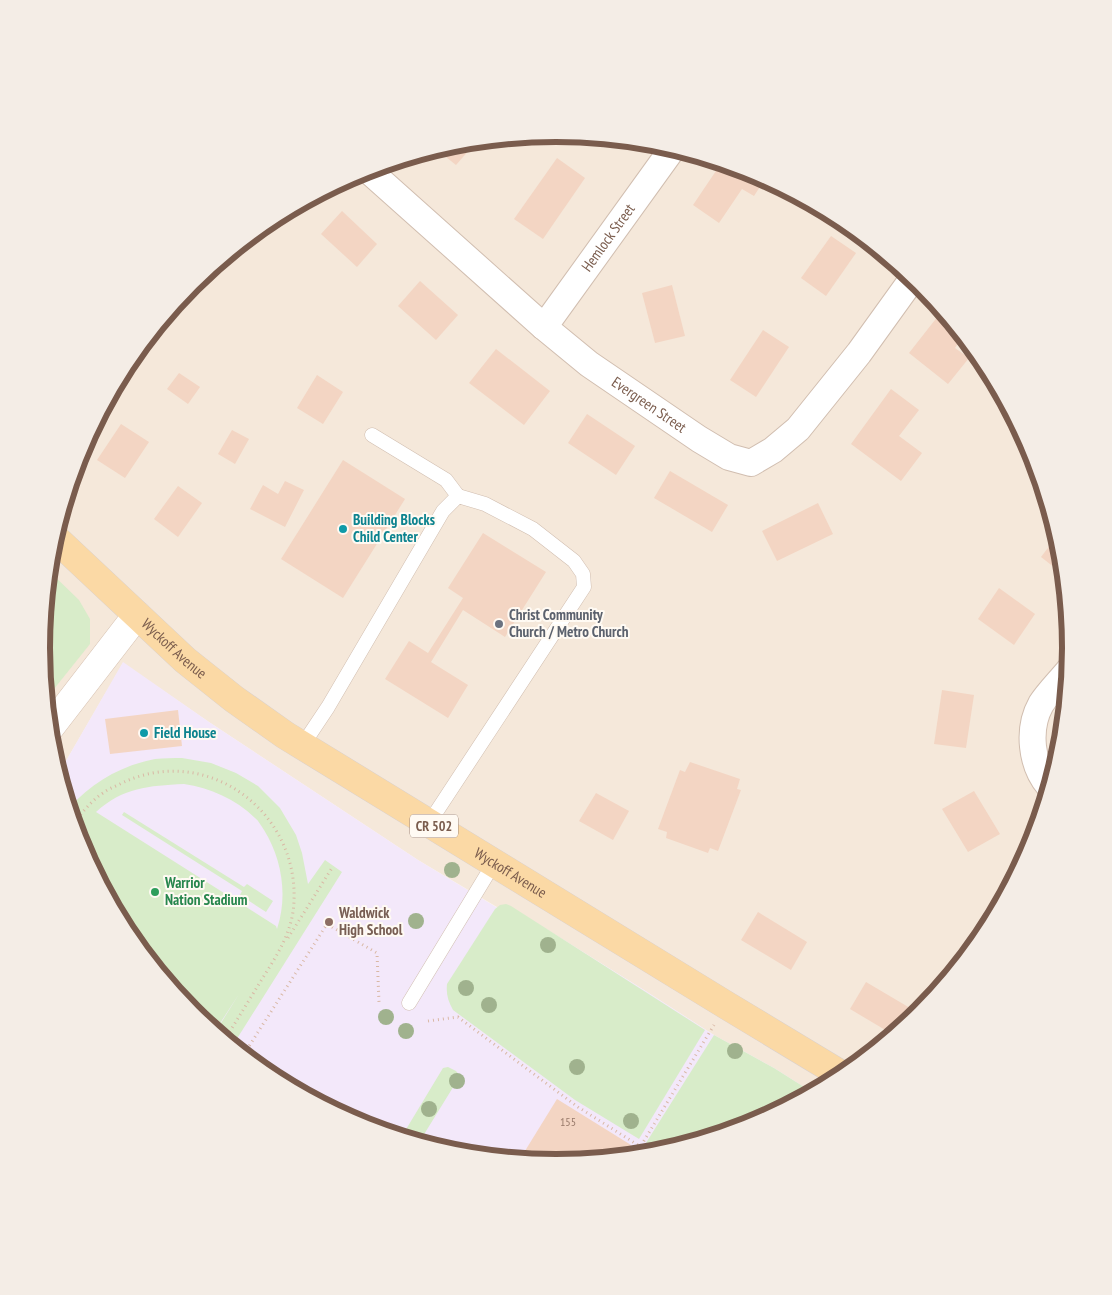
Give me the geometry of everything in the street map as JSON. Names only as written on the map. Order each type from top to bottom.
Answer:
[{"type":"main road","name":"Wyckoff Avenue","points":[[61,544],[186,660],[234,699],[285,735],[834,1070]]},
{"type":"street","name":"Hemlock Street","points":[[544,327],[669,155]]},
{"type":"street","name":"Evergreen Street","points":[[373,176],[544,327],[589,364],[699,439],[729,457],[751,463],[773,450],[798,429],[859,353],[908,285]]},
{"type":"street","points":[[55,721],[137,615]]},
{"type":"street","points":[[1045,779],[1037,766],[1033,746],[1034,724],[1041,704],[1061,679]]},
{"type":"lane","points":[[372,435],[446,480],[458,496],[485,504],[534,529],[574,561],[584,574],[584,587],[429,823]]},
{"type":"lane","points":[[302,746],[328,707],[443,510],[458,496]]},
{"type":"lane","points":[[409,1002],[494,863]]},
{"type":"path","points":[[79,816],[104,792],[146,774],[194,773],[208,776],[235,788],[262,810],[273,824],[281,837],[289,858],[292,870],[294,901],[289,930],[282,947]]},
{"type":"path","points":[[229,1033],[332,868]]},
{"type":"path","points":[[247,1049],[327,924],[377,953],[379,1002]]},
{"type":"path","points":[[640,1146],[726,1005]]},
{"type":"path","points":[[428,1021],[458,1017],[578,1107],[639,1146]]},
{"type":"shaded area","points":[[523,143],[589,143],[622,146],[655,151],[719,168],[750,180],[809,209],[864,246],[890,267],[914,290],[957,339],[977,366],[1010,424],[1035,485],[1045,517],[1058,581],[1061,614],[1062,648],[1058,714],[1045,778],[1023,841],[994,901],[977,929],[957,956],[914,1005],[864,1049],[805,1088],[714,1035],[519,912],[502,910],[418,860],[123,663],[64,764],[54,714],[50,648],[54,581],[60,549],[77,485],[102,424],[135,366],[155,339],[198,290],[222,267],[248,246],[303,209],[362,180],[393,168],[457,151]]},
{"type":"shaded area","name":"Waldwick High School","points":[[123,662],[209,722],[418,860],[501,910],[519,912],[714,1035],[805,1088],[750,1115],[719,1127],[655,1144],[589,1152],[556,1154],[523,1152],[457,1144],[393,1127],[362,1115],[303,1086],[248,1049],[222,1028],[176,981],[135,929],[102,871],[77,810],[64,764]]},
{"type":"green space","points":[[55,577],[79,600],[90,619],[90,644],[52,692],[50,648]]},
{"type":"green space","points":[[182,758],[211,763],[236,773],[258,786],[280,808],[296,835],[302,853],[308,884],[325,860],[342,872],[236,1040],[219,1026],[239,994],[219,1025],[176,981],[135,929],[118,900],[102,871],[75,802],[108,776],[130,766],[155,759]],"holes":[[[184,784],[222,795],[248,811],[256,819],[270,841],[279,865],[281,878],[282,904],[277,929],[276,926],[96,812],[116,797],[148,787]]]},
{"type":"green space","points":[[124,812],[244,887],[247,884],[273,901],[266,912],[240,895],[242,891],[122,815]]},
{"type":"green space","points":[[506,904],[705,1030],[639,1139],[575,1100],[453,1010],[448,997],[447,984],[495,909],[500,905]]},
{"type":"green space","points":[[714,1035],[805,1088],[750,1115],[719,1127],[644,1146]]},
{"type":"green space","points":[[448,1067],[456,1071],[460,1076],[423,1136],[405,1130],[443,1068]]},
{"type":"building","points":[[470,149],[456,165],[443,155]]},
{"type":"building","points":[[557,158],[585,178],[543,239],[514,219]]},
{"type":"building","points":[[718,168],[761,185],[754,196],[742,189],[719,223],[693,205]]},
{"type":"building","points":[[342,211],[377,244],[357,267],[321,234]]},
{"type":"building","points":[[831,236],[856,253],[826,296],[801,278]]},
{"type":"building","points":[[420,281],[458,315],[436,340],[398,306]]},
{"type":"building","points":[[672,285],[685,336],[655,343],[642,293]]},
{"type":"building","points":[[938,316],[959,342],[955,348],[969,358],[948,384],[909,353]]},
{"type":"building","points":[[763,330],[789,347],[756,397],[730,380]]},
{"type":"building","points":[[496,349],[550,391],[524,425],[469,383]]},
{"type":"building","points":[[179,373],[200,387],[188,404],[167,389]]},
{"type":"building","points":[[317,375],[343,392],[323,424],[297,408]]},
{"type":"building","points":[[891,389],[919,410],[899,436],[922,453],[901,481],[851,444]]},
{"type":"building","points":[[587,414],[635,446],[616,475],[568,443]]},
{"type":"building","points":[[121,424],[149,442],[125,478],[97,460]]},
{"type":"building","points":[[232,430],[249,439],[235,464],[218,454]]},
{"type":"building","name":"Building Blocks Child Center","points":[[343,460],[405,499],[343,598],[281,559]]},
{"type":"building","points":[[670,471],[728,505],[712,532],[654,498]]},
{"type":"building","points":[[285,481],[304,490],[285,527],[250,509],[263,485],[278,494]]},
{"type":"building","points":[[178,486],[202,503],[178,537],[154,519]]},
{"type":"building","points":[[818,503],[833,534],[777,561],[762,531]]},
{"type":"building","name":"Christ Community Church / Metro Church","points":[[483,533],[546,572],[505,637],[463,610],[431,662],[468,685],[448,718],[385,679],[409,641],[428,653],[463,598],[448,588]]},
{"type":"building","points":[[1051,544],[1056,568],[1041,557]]},
{"type":"building","points":[[999,588],[1035,614],[1014,645],[978,619]]},
{"type":"building","points":[[942,690],[974,695],[966,748],[934,744]]},
{"type":"building","name":"Field House","points":[[178,710],[182,746],[110,754],[105,719]]},
{"type":"building","points":[[690,762],[740,779],[737,789],[741,790],[718,851],[710,848],[708,853],[666,838],[667,832],[658,829],[680,770],[685,772]]},
{"type":"building","points":[[974,791],[1000,834],[968,852],[942,809]]},
{"type":"building","points":[[596,793],[629,811],[613,840],[579,821]]},
{"type":"building","points":[[758,912],[807,942],[791,970],[741,940]]},
{"type":"building","points":[[866,982],[910,1008],[887,1031],[850,1009]]},
{"type":"building","points":[[557,1099],[631,1145],[629,1148],[589,1152],[556,1154],[524,1152]]},
{"type":"place","name":"Building Blocks Child Center","points":[[343,529]]},
{"type":"place","name":"Christ Community Church / Metro Church","points":[[499,624]]},
{"type":"place","name":"Field House","points":[[144,733]]},
{"type":"place","name":"Warrior Nation Stadium","points":[[155,892]]},
{"type":"place","name":"Waldwick High School","points":[[329,922]]}]
